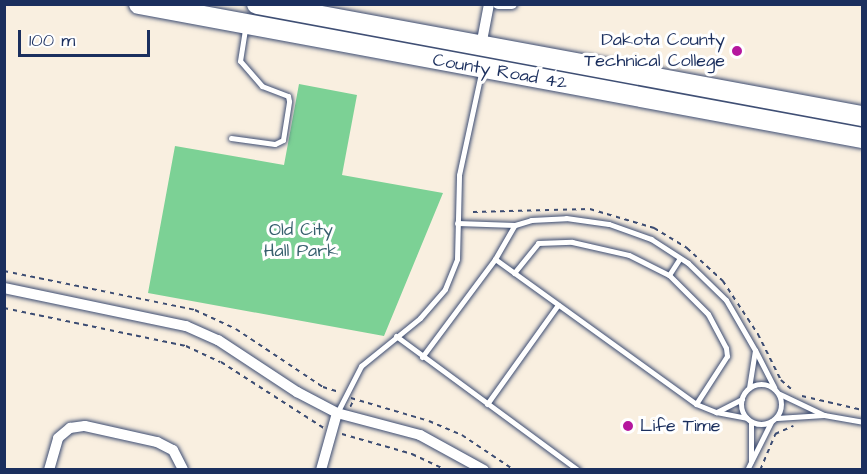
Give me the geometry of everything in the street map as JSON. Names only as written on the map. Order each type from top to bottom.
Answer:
[{"type":"highway","name":"County Road 42","points":[[139,4],[862,138]]},
{"type":"highway","name":"County Road 42","points":[[257,4],[862,116]]},
{"type":"highway","points":[[277,30],[332,30],[469,54],[477,53],[481,46]]},
{"type":"highway","points":[[482,68],[484,62],[503,60],[621,81],[673,81]]},
{"type":"street","points":[[481,46],[489,4]]},
{"type":"street","points":[[498,4],[512,4]]},
{"type":"street","points":[[4,288],[186,326],[227,345],[297,392],[338,413],[420,435],[484,470]]},
{"type":"street","points":[[321,470],[330,430],[338,413]]},
{"type":"street","points":[[49,470],[58,438],[70,428],[85,426],[157,442],[173,450],[182,462],[183,470]]},
{"type":"lane","points":[[231,138],[275,144],[282,140],[289,101],[288,96],[262,86],[240,61],[246,24]]},
{"type":"lane","points":[[338,413],[344,395],[361,366],[420,318],[445,289],[457,259],[459,175],[482,68]]},
{"type":"lane","points":[[457,223],[515,225],[531,220],[566,218],[609,224],[651,239],[680,258],[726,300],[777,391],[782,406],[777,418]]},
{"type":"lane","points":[[422,357],[495,259],[515,225]]},
{"type":"lane","points":[[514,273],[538,243],[572,242],[629,255],[669,275],[708,314],[726,348],[727,356],[696,404]]},
{"type":"lane","points":[[669,275],[680,258]]},
{"type":"lane","points":[[495,259],[696,404],[716,412],[746,418],[752,422],[771,422]]},
{"type":"lane","points":[[487,404],[558,305]]},
{"type":"lane","points":[[396,336],[578,470]]},
{"type":"lane","points":[[716,412],[742,399],[749,388],[755,350]]},
{"type":"lane","points":[[749,388],[762,384],[824,415]]},
{"type":"lane","points":[[742,399],[746,418]]},
{"type":"lane","points":[[747,470],[771,422],[777,418],[824,415],[862,422]]},
{"type":"lane","points":[[751,461],[752,422]]},
{"type":"path","points":[[4,271],[195,310],[236,329],[323,387],[429,421],[462,435],[514,470]]},
{"type":"path","points":[[4,308],[186,346],[220,362],[301,416],[330,430],[412,454],[446,470]]},
{"type":"path","points":[[799,403],[800,396]]},
{"type":"path","points":[[760,470],[775,434],[793,426],[795,417]]},
{"type":"green space","name":"Old City Hall Park","points":[[299,84],[357,95],[342,175],[443,193],[384,336],[148,293],[175,146],[284,165]]},
{"type":"place","name":"Dakota County Technical College","points":[[737,51]]},
{"type":"place","name":"Life Time","points":[[628,426]]}]
